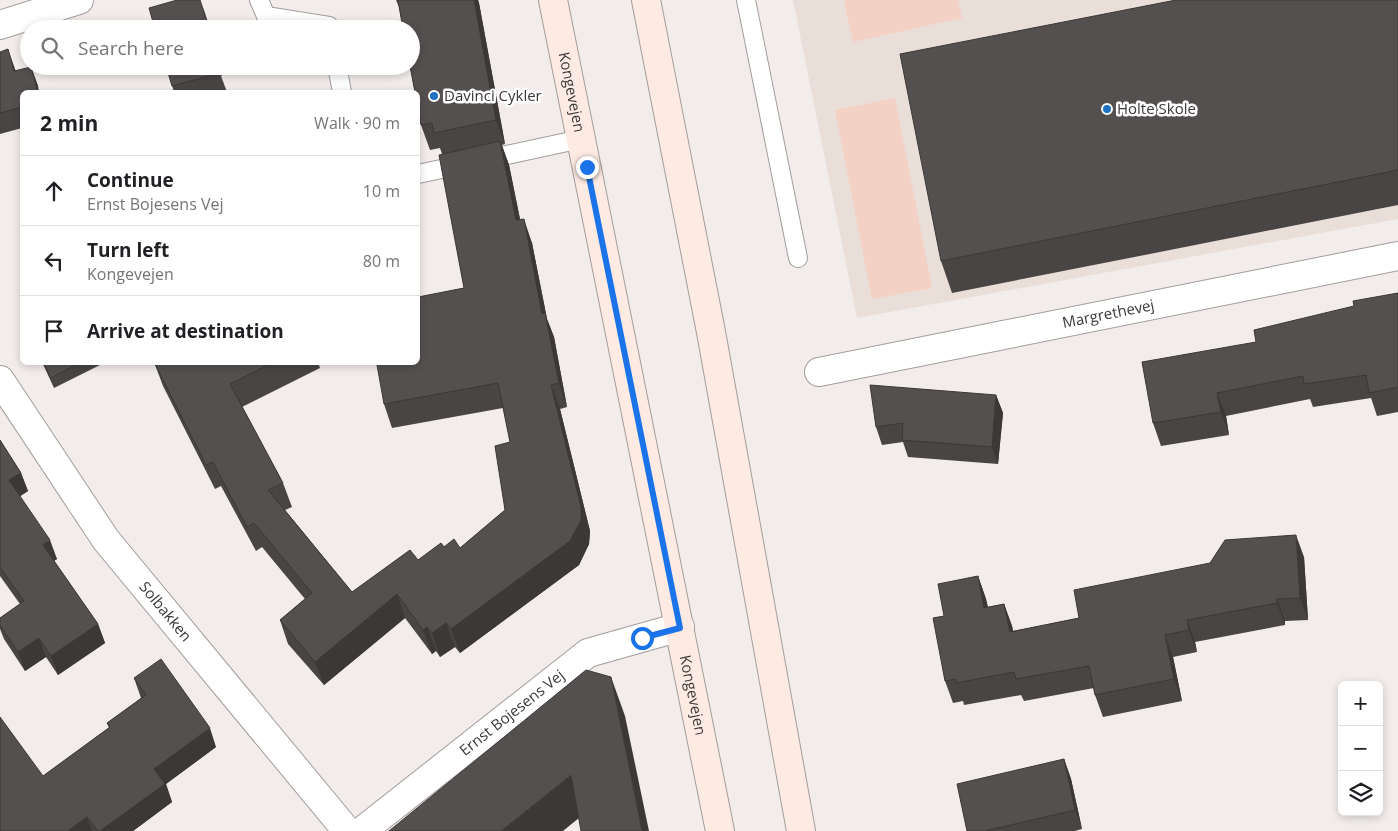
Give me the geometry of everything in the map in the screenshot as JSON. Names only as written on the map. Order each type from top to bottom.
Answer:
[{"type":"main road","name":"Kongevejen","points":[[553,0],[720,831]]},
{"type":"main road","points":[[646,0],[711,332],[801,831]]},
{"type":"street","points":[[0,25],[79,0]]},
{"type":"street","name":"Margrethevej","points":[[819,372],[1398,256]]},
{"type":"street","name":"Solbakken","points":[[0,380],[106,540],[347,831]]},
{"type":"street","name":"Ernst Bojesens Vej","points":[[362,831],[588,653],[680,628]]},
{"type":"lane","points":[[259,0],[266,16],[291,20]]},
{"type":"lane","points":[[746,0],[798,258]]},
{"type":"lane","points":[[339,75],[342,90]]},
{"type":"lane","points":[[420,174],[581,139]]},
{"type":"shaded area","name":"Holte Skole","points":[[793,0],[1398,0],[1398,219],[857,318]]},
{"type":"shaded area","points":[[844,0],[958,0],[962,18],[853,42]]},
{"type":"shaded area","points":[[895,98],[932,288],[872,299],[835,110]]},
{"type":"building","points":[[177,0],[200,0],[206,20],[152,20],[149,8]]},
{"type":"building","points":[[398,0],[474,0],[496,120],[434,133],[432,123],[421,125],[420,90],[415,90],[412,75],[420,75],[420,20],[401,20]]},
{"type":"building","name":"Holte Skole","points":[[1176,0],[1398,0],[1398,170],[941,261],[900,54]]},
{"type":"building","points":[[8,49],[14,71],[20,70],[20,75],[33,75],[37,90],[20,90],[20,108],[0,113],[0,52]]},
{"type":"building","points":[[169,75],[213,75],[172,86]]},
{"type":"building","points":[[500,141],[516,220],[524,219],[542,314],[545,313],[559,383],[551,385],[581,507],[581,520],[570,541],[451,629],[446,623],[432,633],[427,627],[423,630],[397,594],[315,662],[280,620],[312,593],[254,523],[247,527],[213,462],[206,465],[156,365],[268,365],[230,384],[283,483],[268,490],[352,592],[410,550],[418,560],[441,543],[444,547],[454,539],[460,548],[505,510],[495,446],[510,442],[498,383],[384,404],[377,365],[420,365],[420,297],[464,288],[439,155]]},
{"type":"building","points":[[1398,293],[1398,387],[1369,393],[1366,375],[1304,384],[1303,376],[1217,393],[1221,412],[1153,423],[1142,362],[1256,342],[1254,330],[1354,306],[1353,301]]},
{"type":"building","points":[[44,365],[75,365],[51,378]]},
{"type":"building","points":[[870,385],[996,395],[992,447],[902,440],[903,423],[876,427]]},
{"type":"building","points":[[0,440],[21,473],[9,480],[50,540],[43,545],[98,624],[51,656],[39,638],[18,652],[0,625],[0,618],[24,601],[0,567]]},
{"type":"building","points":[[1296,535],[1300,598],[1277,599],[1277,603],[1187,620],[1189,630],[1165,635],[1174,679],[1095,695],[1089,666],[1016,679],[1014,672],[956,683],[956,679],[945,681],[933,618],[944,616],[938,584],[978,576],[984,608],[1004,604],[1010,632],[1079,618],[1074,590],[1210,563],[1225,540]]},
{"type":"building","points":[[161,659],[210,728],[154,769],[165,784],[100,831],[87,817],[68,831],[0,831],[0,717],[43,776],[110,727],[107,723],[146,695],[134,678]]},
{"type":"building","points":[[586,670],[611,677],[642,831],[581,831],[571,775],[501,831],[389,831]]},
{"type":"building","points":[[1064,759],[1075,810],[985,831],[967,831],[957,784]]},
{"type":"place","name":"Davinci Cykler","points":[[434,96]]},
{"type":"place","name":"Holte Skole","points":[[1107,109]]},
{"type":"route","points":[[587,167],[680,628],[642,638]]}]
